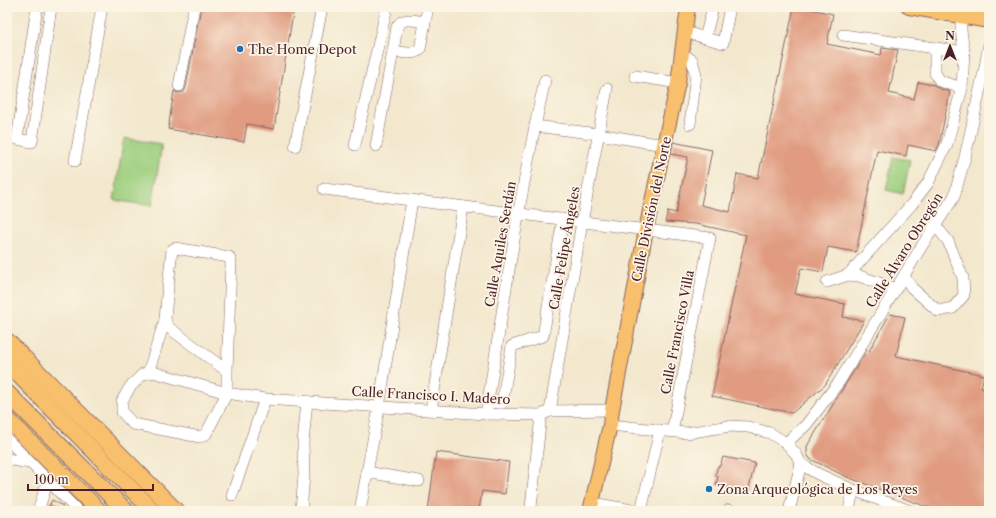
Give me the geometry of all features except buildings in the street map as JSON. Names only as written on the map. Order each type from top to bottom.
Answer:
[{"type":"highway","points":[[7,341],[176,511]]},
{"type":"highway","points":[[7,363],[153,511]]},
{"type":"highway","points":[[7,393],[126,511]]},
{"type":"highway","points":[[7,419],[99,511]]},
{"type":"highway","points":[[54,439],[82,478],[110,511]]},
{"type":"main road","name":"Calle División del Norte","points":[[591,507],[610,426],[646,230],[678,83],[688,7]]},
{"type":"main road","points":[[909,7],[989,21]]},
{"type":"main road","points":[[961,16],[985,7]]},
{"type":"street","points":[[37,7],[17,139],[32,142],[51,7]]},
{"type":"street","points":[[75,161],[102,7]]},
{"type":"street","points":[[179,86],[194,7]]},
{"type":"street","points":[[295,146],[322,7]]},
{"type":"street","points":[[355,145],[387,7]]},
{"type":"street","points":[[393,51],[416,53],[420,49],[428,7]]},
{"type":"street","points":[[705,38],[713,7]]},
{"type":"street","points":[[685,32],[723,43],[730,7]]},
{"type":"street","points":[[848,275],[912,204],[928,183],[947,144],[962,88],[964,52],[961,16]]},
{"type":"street","points":[[376,146],[396,26],[398,23],[405,20],[425,22]]},
{"type":"street","points":[[843,35],[964,52]]},
{"type":"street","name":"Calle Álvaro Obregón","points":[[786,443],[806,425],[839,382],[934,225],[954,197],[987,68],[989,44]]},
{"type":"street","points":[[934,48],[935,73],[940,81],[962,88]]},
{"type":"street","points":[[682,55],[692,60],[696,75],[690,124]]},
{"type":"street","points":[[28,68],[42,70]]},
{"type":"street","points":[[635,76],[678,83]]},
{"type":"street","name":"Calle Aquiles Serdán","points":[[486,414],[518,214],[534,126],[545,80]]},
{"type":"street","name":"Calle Felipe Ángeles","points":[[531,507],[546,413],[607,89]]},
{"type":"street","points":[[534,126],[598,134],[664,145]]},
{"type":"street","points":[[324,189],[646,230]]},
{"type":"street","points":[[360,511],[379,407],[412,200]]},
{"type":"street","points":[[431,410],[463,207]]},
{"type":"street","points":[[488,402],[502,403],[512,346],[543,336],[563,219]]},
{"type":"street","points":[[904,276],[912,288],[938,311],[953,308],[964,295],[963,278],[948,241],[934,225]]},
{"type":"street","name":"Calle Francisco Villa","points":[[646,230],[710,238],[672,432]]},
{"type":"street","points":[[175,248],[228,257],[231,263],[227,371],[227,393],[206,434],[200,437],[133,424],[122,412],[122,401],[130,387],[143,374],[148,373],[165,320],[172,250],[175,248]]},
{"type":"street","points":[[827,282],[848,275],[859,276],[896,289]]},
{"type":"street","points":[[165,320],[168,327],[227,371]]},
{"type":"street","points":[[7,346],[172,511]]},
{"type":"street","points":[[7,354],[163,511]]},
{"type":"street","name":"Calle Francisco I. Madero","points":[[148,373],[154,372],[227,393],[265,399],[486,414],[612,410]]},
{"type":"street","points":[[232,495],[265,399]]},
{"type":"street","points":[[301,511],[304,475],[303,443],[307,401]]},
{"type":"street","points":[[610,426],[686,433],[730,426],[748,427],[770,433],[786,443],[796,454],[801,464],[818,474],[853,490],[910,511]]},
{"type":"street","points":[[641,511],[660,430]]},
{"type":"street","points":[[7,439],[78,511]]},
{"type":"street","points":[[7,459],[30,463]]},
{"type":"street","points":[[789,511],[801,464]]},
{"type":"street","points":[[366,472],[419,481]]},
{"type":"street","points":[[38,511],[48,480]]},
{"type":"street","points":[[849,511],[853,490]]},
{"type":"street","points":[[591,507],[638,511]]},
{"type":"green space","points":[[124,138],[162,144],[152,206],[114,200]]},
{"type":"green space","points":[[893,157],[910,160],[903,194],[886,190]]},
{"type":"place","name":"The Home Depot","points":[[240,49]]},
{"type":"place","name":"Zona Arqueológica de Los Reyes","points":[[709,489]]}]
